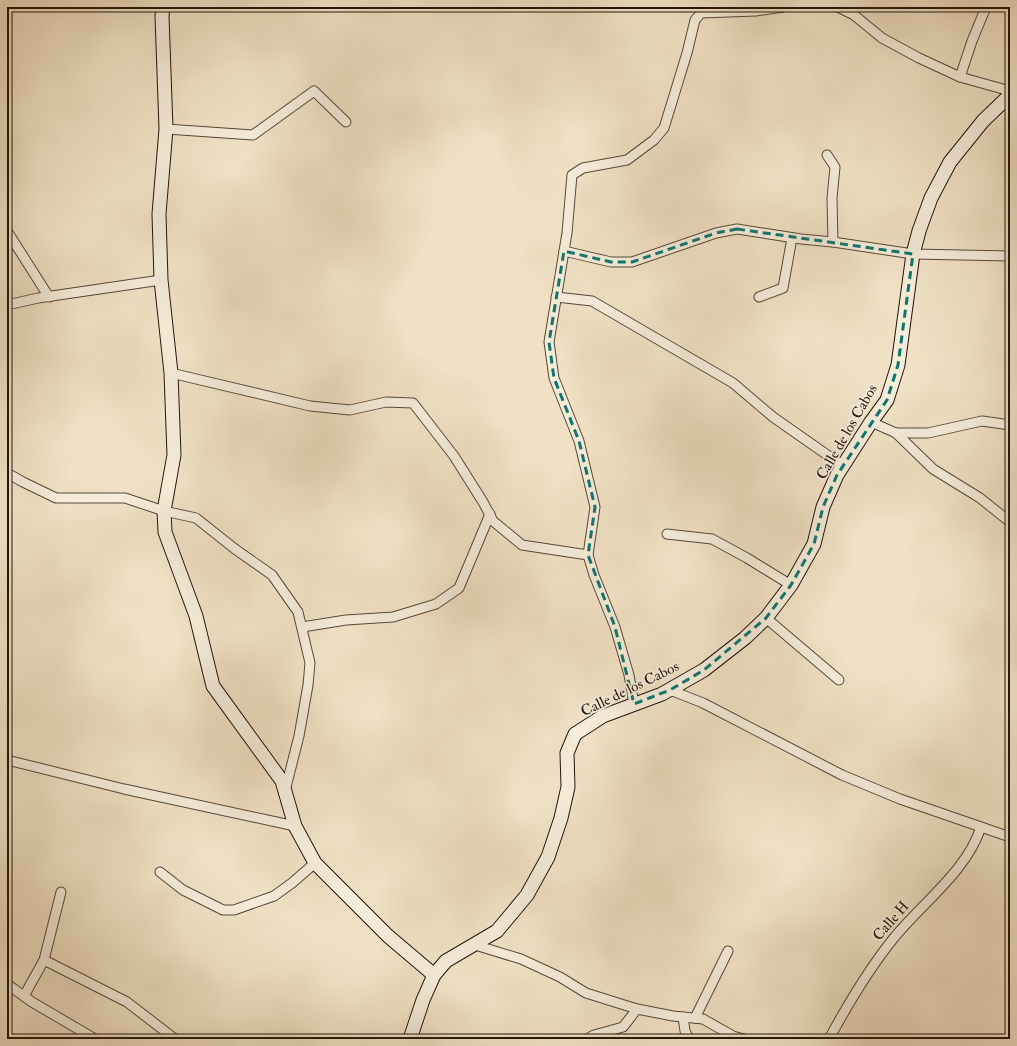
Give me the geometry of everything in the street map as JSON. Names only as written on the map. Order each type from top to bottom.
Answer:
[{"type":"street","points":[[163,7],[162,16],[166,129],[159,214],[161,280],[171,373],[174,454],[164,511],[165,532],[196,616],[213,686],[282,781],[295,826],[315,863],[388,936],[434,975]]},
{"type":"street","points":[[634,704],[629,675],[615,627],[594,575],[588,555],[595,507],[579,441],[554,378],[549,342],[564,252],[572,175],[583,168],[627,160],[654,140],[664,128],[687,53],[695,20],[701,13],[756,11],[783,7]]},
{"type":"street","points":[[838,7],[854,15],[882,38],[919,58],[960,77],[1010,91]]},
{"type":"street","points":[[960,77],[972,41],[986,7]]},
{"type":"street","points":[[166,129],[253,135],[314,91],[346,122]]},
{"type":"street","name":"Calle de los Cabos","points":[[410,1039],[423,1000],[434,975],[446,961],[497,931],[527,895],[548,857],[561,818],[568,787],[567,753],[575,734],[603,716],[662,694],[704,670],[745,638],[766,618],[791,585],[814,544],[823,507],[838,475],[871,422],[887,400],[898,365],[913,254],[919,231],[931,198],[950,162],[984,121],[1010,95]]},
{"type":"street","points":[[827,155],[835,167],[832,198],[833,242]]},
{"type":"street","points":[[564,252],[611,262],[632,262],[716,233],[737,229],[913,254],[1010,256]]},
{"type":"street","points":[[7,231],[49,297]]},
{"type":"street","points":[[759,297],[782,288],[792,238]]},
{"type":"street","points":[[7,305],[161,280]]},
{"type":"street","points":[[556,297],[592,301],[733,383],[773,417],[843,466]]},
{"type":"street","points":[[171,373],[310,406],[350,410],[386,402],[413,403],[454,456],[493,521],[522,545],[588,555]]},
{"type":"street","points":[[896,433],[928,433],[982,421],[1010,424]]},
{"type":"street","points":[[871,422],[896,433],[933,469],[980,498],[1010,522]]},
{"type":"street","points":[[7,473],[56,498],[125,498],[164,511],[196,518],[272,575],[298,612],[310,663],[299,736],[285,792]]},
{"type":"street","points":[[302,627],[346,620],[393,617],[436,604],[458,588],[490,514]]},
{"type":"street","points":[[667,534],[712,539],[791,585]]},
{"type":"street","points":[[766,618],[839,680]]},
{"type":"street","points":[[670,690],[703,703],[842,775],[900,799],[981,827],[1009,834]]},
{"type":"street","points":[[7,760],[132,791],[295,826]]},
{"type":"street","name":"Calle H","points":[[829,1039],[864,977],[894,938],[966,859],[977,839],[981,827]]},
{"type":"street","points":[[160,872],[182,890],[223,910],[234,910],[274,896],[315,863]]},
{"type":"street","points":[[24,996],[44,960],[61,892]]},
{"type":"street","points":[[475,945],[521,959],[560,977],[586,993],[637,1009],[703,1019],[733,1036],[744,1039]]},
{"type":"street","points":[[695,1018],[728,951]]},
{"type":"street","points":[[44,960],[127,1002],[175,1039]]},
{"type":"street","points":[[7,984],[95,1039]]},
{"type":"street","points":[[587,1039],[594,1034],[623,1027],[637,1009]]},
{"type":"street","points":[[683,1017],[685,1031],[689,1039]]},
{"type":"highlighted area","points":[[737,229],[913,254],[898,365],[887,400],[837,475],[823,507],[814,544],[791,585],[766,618],[704,670],[670,690],[634,704],[615,627],[588,555],[595,507],[579,441],[554,378],[549,342],[564,251],[611,262],[632,262],[716,233]]}]
